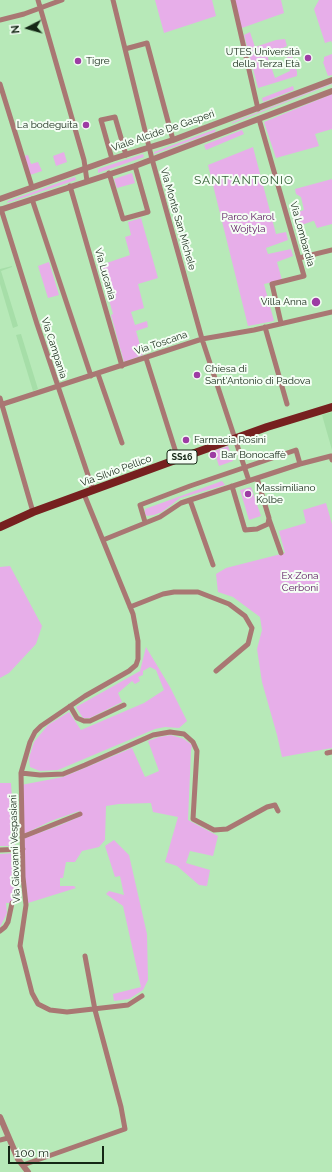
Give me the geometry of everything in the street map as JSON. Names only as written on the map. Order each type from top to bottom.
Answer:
[{"type":"main road","name":"Via Silvio Pellico","points":[[0,527],[33,512],[178,459],[267,427],[332,407]]},
{"type":"street","points":[[38,0],[84,160],[84,169],[87,181]]},
{"type":"street","points":[[0,20],[62,0]]},
{"type":"street","name":"Via Monte San Michele","points":[[113,0],[149,148],[202,339],[249,481]]},
{"type":"street","points":[[233,0],[258,109]]},
{"type":"street","points":[[125,49],[147,43],[173,140]]},
{"type":"street","name":"Viale Alcide De Gasperi","points":[[0,200],[32,187],[112,159],[173,140],[332,80]]},
{"type":"street","points":[[0,84],[32,187]]},
{"type":"street","name":"Viale Alcide De Gasperi","points":[[0,210],[135,166],[332,91]]},
{"type":"street","points":[[112,159],[102,120],[115,117],[126,155]]},
{"type":"street","name":"Via Lombardia","points":[[259,119],[304,276],[272,284],[281,323]]},
{"type":"street","points":[[109,174],[123,219],[142,214],[148,212],[135,166]]},
{"type":"street","name":"Via Lucania","points":[[70,186],[122,366]]},
{"type":"street","points":[[32,199],[91,376]]},
{"type":"street","name":"Via Campania","points":[[0,210],[93,490]]},
{"type":"street","points":[[299,258],[332,250]]},
{"type":"street","name":"Via Toscana","points":[[1,405],[202,339],[332,312]]},
{"type":"street","points":[[265,327],[287,404]]},
{"type":"street","points":[[146,358],[178,459]]},
{"type":"street","points":[[98,374],[122,443]]},
{"type":"street","points":[[0,398],[33,512]]},
{"type":"street","points":[[145,522],[140,505],[244,467],[296,450],[300,464]]},
{"type":"street","points":[[103,540],[160,517],[181,503],[300,464],[331,456],[332,460]]},
{"type":"street","points":[[257,478],[281,554]]},
{"type":"street","points":[[232,486],[245,530],[257,529],[268,524],[269,518]]},
{"type":"street","points":[[84,494],[130,608],[163,594],[174,592],[198,592],[229,604],[246,616],[252,628],[248,644],[216,671]]},
{"type":"street","points":[[190,500],[213,565]]},
{"type":"street","name":"Via Giovanni Vespasiani","points":[[130,608],[138,641],[139,656],[136,665],[129,671],[44,722],[35,732],[29,744],[21,773],[23,877],[26,905],[20,946],[32,993],[38,1004],[50,1010],[67,1012],[95,1010],[128,1005],[142,996]]},
{"type":"street","points":[[70,706],[77,718],[84,721],[90,721],[124,705]]},
{"type":"street","points":[[21,773],[40,775],[63,774],[153,735],[170,732],[184,734],[193,742],[197,751],[193,819],[214,830],[227,829],[267,807],[275,805],[278,811]]},
{"type":"street","points":[[22,837],[80,814]]},
{"type":"street","points":[[0,850],[23,849]]},
{"type":"street","points":[[0,931],[8,922],[12,903]]},
{"type":"street","points":[[23,1165],[125,1129],[121,1107],[95,1010],[85,956]]},
{"type":"street","points":[[0,1117],[18,1159],[28,1172]]},
{"type":"street","points":[[0,1140],[8,1138]]},
{"type":"shaded area","points":[[12,266],[1,271],[18,326],[13,328],[0,284],[0,269]]},
{"type":"shaded area","points":[[21,334],[38,389],[33,391],[16,335]]},
{"type":"shaded area","points":[[332,412],[332,450],[322,415]]},
{"type":"green space","points":[[155,0],[212,0],[216,16],[164,33]]},
{"type":"green space","points":[[233,0],[281,0],[284,13],[239,29]]},
{"type":"green space","points":[[319,0],[332,0],[332,43],[331,41],[325,43],[314,9]]},
{"type":"green space","points":[[250,32],[255,47],[276,40],[285,39],[287,46],[267,55],[275,78],[290,71],[286,58],[292,55],[297,76],[258,88],[244,35]]},
{"type":"green space","points":[[332,54],[332,75],[328,76],[323,62],[324,57]]},
{"type":"green space","points":[[332,84],[231,124],[233,122]]},
{"type":"green space","points":[[293,86],[294,90],[263,102],[262,98]]},
{"type":"green space","points":[[332,94],[332,129],[315,134],[319,146],[276,158],[264,122]]},
{"type":"green space","points":[[216,129],[215,132],[154,154],[154,152]]},
{"type":"green space","points":[[242,130],[244,134],[206,150],[204,145]]},
{"type":"green space","name":"Parco Karol Wojtyla","points":[[253,147],[276,234],[286,232],[288,240],[266,248],[268,254],[291,249],[293,256],[277,262],[282,280],[264,284],[274,321],[248,326],[208,165]]},
{"type":"green space","points":[[64,152],[67,162],[56,166],[53,156]]},
{"type":"green space","points":[[143,154],[144,157],[98,173],[98,169]]},
{"type":"green space","points":[[28,155],[31,164],[38,162],[42,171],[30,175],[24,156]]},
{"type":"green space","points":[[132,173],[135,183],[117,188],[114,179]]},
{"type":"green space","points":[[75,177],[76,180],[7,203],[8,201]]},
{"type":"green space","points":[[332,179],[332,224],[317,228],[313,221],[296,227],[292,214],[304,210],[301,197],[296,194],[295,189]]},
{"type":"green space","points":[[141,218],[158,278],[138,284],[144,308],[131,312],[135,325],[147,321],[148,327],[136,331],[143,355],[124,362],[111,315],[113,314],[109,300],[112,299],[101,265],[130,255],[125,237],[131,235],[128,222]]},
{"type":"green space","points":[[49,262],[59,295],[48,298],[38,266]]},
{"type":"green space","points":[[228,446],[233,461],[219,466],[214,451]]},
{"type":"green space","points":[[222,481],[225,485],[180,498],[162,512],[154,515],[147,516],[145,514],[145,509]]},
{"type":"green space","points":[[251,487],[261,516],[249,520],[240,490]]},
{"type":"green space","name":"Ex Zona Cerboni","points":[[326,503],[332,524],[332,748],[282,757],[262,682],[257,649],[262,630],[260,617],[233,597],[218,592],[216,574],[226,568],[285,553],[279,531],[306,523],[303,510]]},
{"type":"green space","points":[[10,566],[42,626],[36,644],[9,673],[0,678],[0,567]]},
{"type":"green space","points":[[146,647],[170,687],[187,721],[179,728],[165,727],[155,729],[58,770],[40,771],[30,767],[29,758],[34,742],[48,725],[69,712],[81,730],[144,703],[164,690],[156,670],[150,667],[143,671],[143,675],[138,677],[140,681],[135,684],[132,681],[118,693],[122,702],[90,718],[83,718],[76,707],[140,671]]},
{"type":"green space","points":[[171,735],[184,739],[192,745],[188,820],[218,836],[213,856],[190,851],[186,863],[210,870],[207,886],[199,885],[177,866],[165,862],[178,817],[153,812],[151,803],[119,804],[106,806],[105,840],[99,847],[82,851],[75,862],[66,862],[63,878],[60,878],[60,886],[74,886],[76,888],[28,903],[26,902],[22,839],[81,816],[79,811],[51,821],[22,835],[21,785],[63,777],[132,748],[145,777],[159,771],[148,741]]},
{"type":"green space","points":[[0,783],[11,783],[15,846],[0,846]]},
{"type":"green space","points":[[114,840],[129,855],[147,934],[148,980],[143,990],[129,999],[114,1001],[113,994],[141,987],[123,906],[106,894],[109,891],[124,895],[120,876],[115,877],[105,846]]},
{"type":"green space","points":[[15,853],[19,903],[6,903],[7,913],[0,927],[0,854]]},
{"type":"place","name":"UTES Università della Terza Età","points":[[308,58]]},
{"type":"place","name":"Tigre","points":[[78,61]]},
{"type":"place","name":"La bodeguita","points":[[86,125]]},
{"type":"place","name":"Villa Anna","points":[[316,302]]},
{"type":"place","name":"Chiesa di Sant'Antonio di Padova","points":[[197,375]]},
{"type":"place","name":"Farmacia Rosini","points":[[186,440]]},
{"type":"place","name":"Bar Bonocaffè","points":[[213,455]]},
{"type":"place","name":"Massimiliano Kolbe","points":[[248,494]]},
{"type":"district","name":"SANT'ANTONIO","points":[[244,180]]}]
